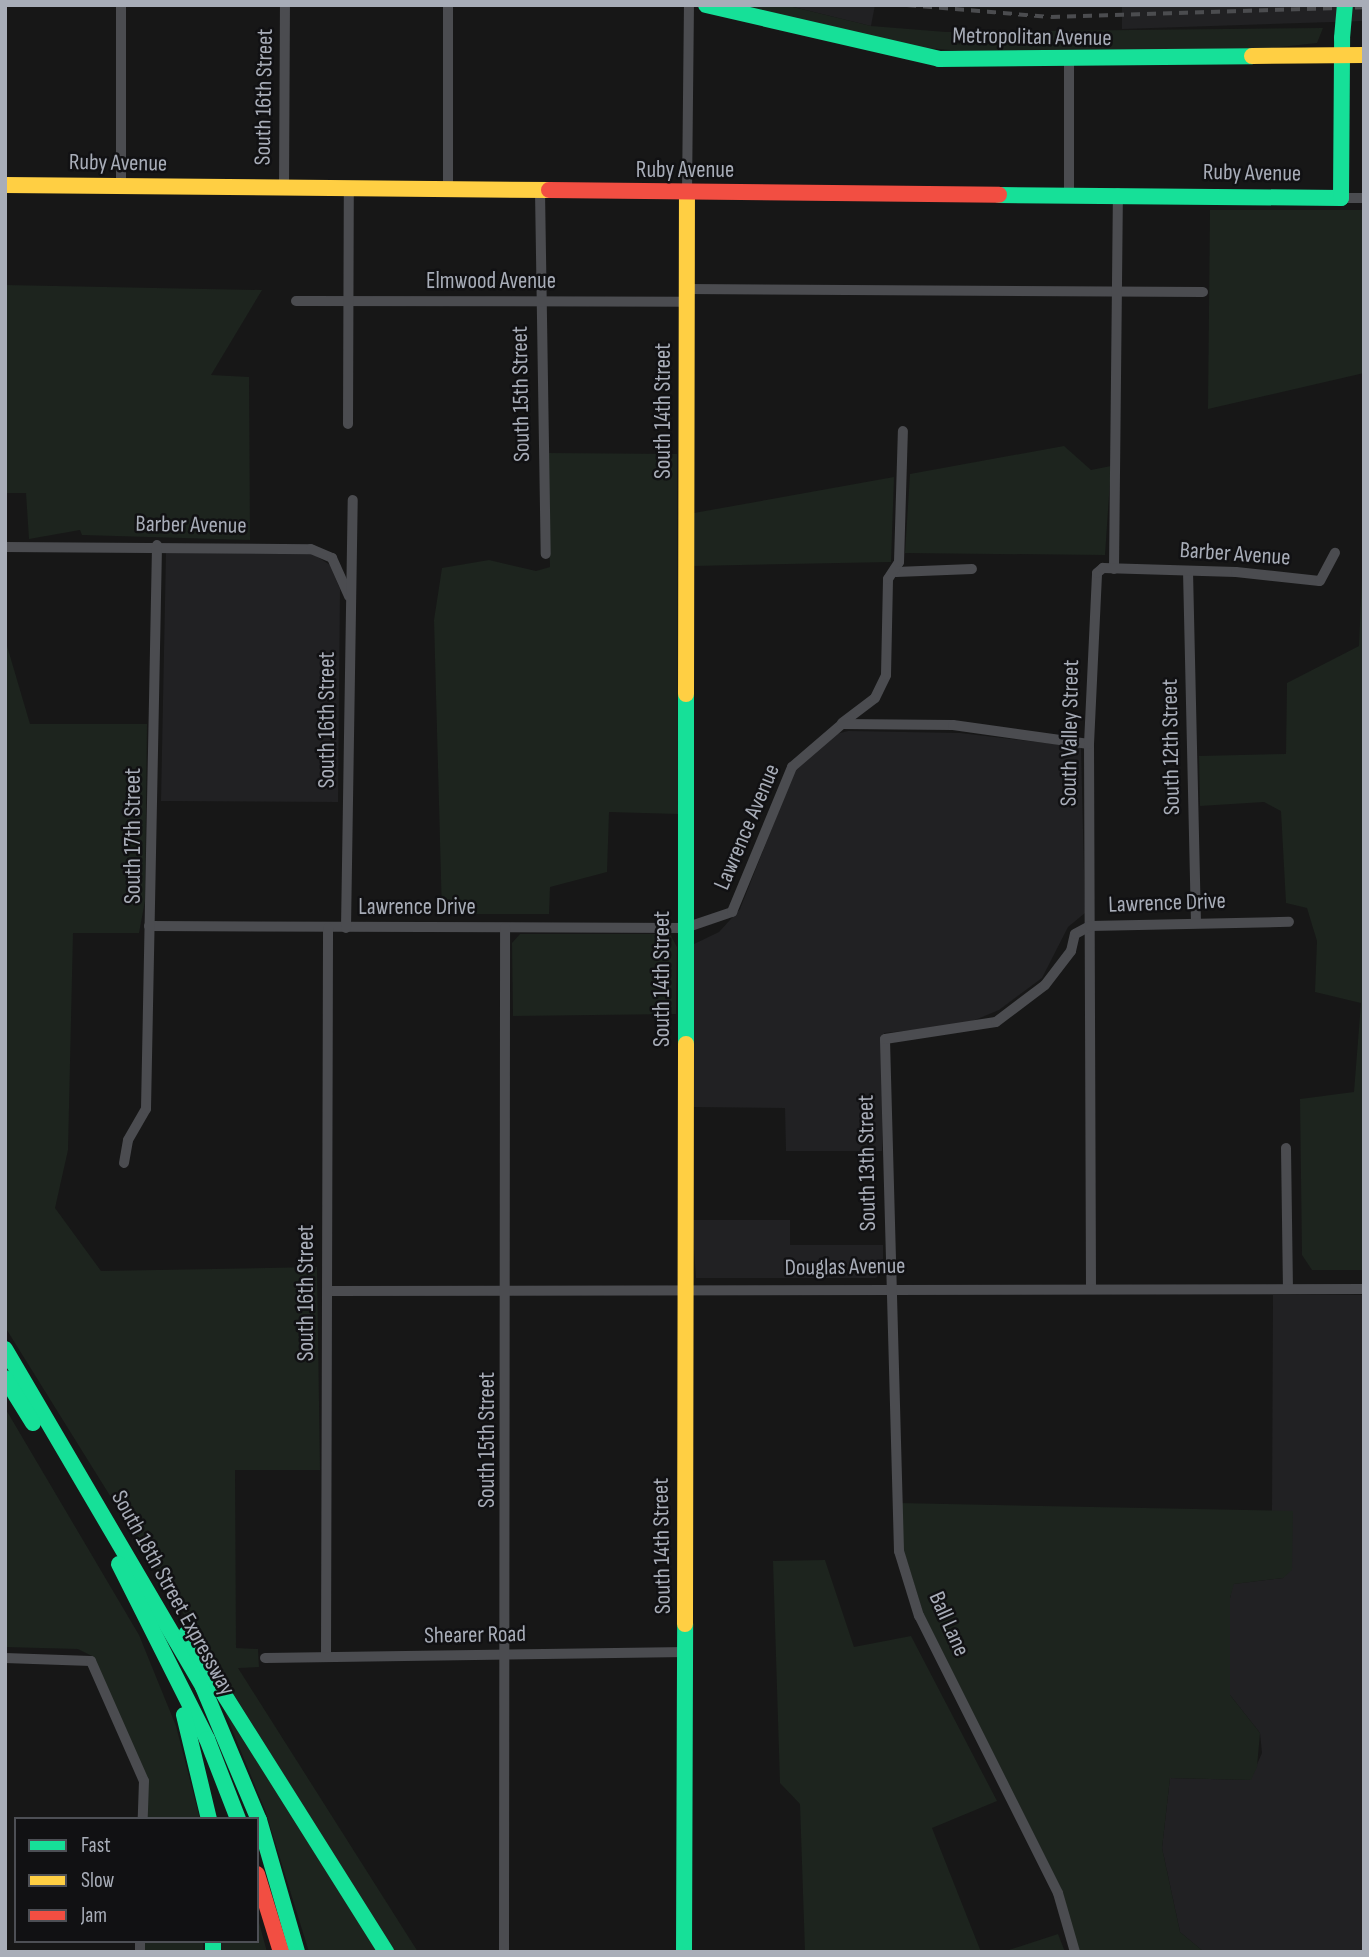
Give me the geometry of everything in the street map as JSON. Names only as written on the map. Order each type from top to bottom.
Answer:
[{"type":"main road","name":"Metropolitan Avenue","points":[[706,5],[904,54],[1069,62],[1364,55]]},
{"type":"main road","points":[[1341,198],[1340,56],[1345,5]]},
{"type":"main road","name":"Ruby Avenue","points":[[5,185],[687,193],[1069,193],[1341,198]]},
{"type":"main road","name":"South 14th Street","points":[[684,1952],[687,1652],[682,1290],[687,193]]},
{"type":"main road","name":"South 18th Street Expressway","points":[[5,1349],[147,1584],[203,1687],[257,1817]]},
{"type":"main road","name":"South 18th Street Expressway","points":[[5,1378],[131,1585],[237,1817]]},
{"type":"main road","points":[[147,1584],[209,1663],[386,1952]]},
{"type":"main road","points":[[170,1666],[208,1817]]},
{"type":"main road","name":"South 18th Street Expressway","points":[[259,1821],[297,1952]]},
{"type":"main road","points":[[259,1880],[281,1952]]},
{"type":"street","points":[[121,5],[121,186]]},
{"type":"street","name":"South 16th Street","points":[[284,189],[285,5]]},
{"type":"street","points":[[448,5],[448,189]]},
{"type":"street","name":"South 14th Street","points":[[687,193],[689,5]]},
{"type":"street","points":[[1069,62],[1069,193]]},
{"type":"street","points":[[348,424],[349,189]]},
{"type":"street","name":"South 15th Street","points":[[540,191],[546,555]]},
{"type":"street","points":[[1114,569],[1120,292],[1118,194]]},
{"type":"street","name":"Ruby Avenue","points":[[1341,198],[1364,198]]},
{"type":"street","points":[[1120,292],[1203,292]]},
{"type":"street","name":"Elmwood Avenue","points":[[296,301],[540,302],[686,296],[1120,292]]},
{"type":"street","points":[[896,572],[902,430]]},
{"type":"street","name":"South 16th Street","points":[[346,928],[349,596],[353,500]]},
{"type":"street","name":"Barber Avenue","points":[[5,547],[158,545],[311,549],[332,558],[349,596]]},
{"type":"street","name":"South 17th Street","points":[[124,1163],[128,1140],[146,1109],[158,545]]},
{"type":"street","name":"Barber Avenue","points":[[1114,569],[1188,571],[1320,581],[1335,553]]},
{"type":"street","points":[[842,724],[883,687],[888,579],[896,572],[972,569]]},
{"type":"street","name":"South Valley Street","points":[[1091,1289],[1089,744],[1096,577],[1114,569]]},
{"type":"street","name":"South 12th Street","points":[[1188,571],[1196,922]]},
{"type":"street","points":[[842,724],[953,725],[1089,744]]},
{"type":"street","name":"Lawrence Avenue","points":[[685,928],[732,912],[792,767],[842,724]]},
{"type":"street","name":"Lawrence Drive","points":[[886,1039],[996,1022],[1045,985],[1071,951],[1075,934],[1090,926],[1289,922]]},
{"type":"street","name":"Lawrence Drive","points":[[149,926],[685,928]]},
{"type":"street","name":"South 16th Street","points":[[326,1657],[328,928]]},
{"type":"street","name":"South 15th Street","points":[[504,1952],[508,1291],[505,928]]},
{"type":"street","name":"South 13th Street","points":[[886,1039],[890,1286]]},
{"type":"street","points":[[1286,1148],[1288,1289]]},
{"type":"street","name":"Douglas Avenue","points":[[327,1291],[682,1290],[890,1286],[1364,1289]]},
{"type":"street","name":"Ball Lane","points":[[890,1286],[899,1551],[919,1616],[1058,1893],[1074,1952]]},
{"type":"street","name":"Shearer Road","points":[[265,1658],[687,1652]]},
{"type":"street","points":[[5,1658],[91,1661],[144,1781],[143,1817]]},
{"type":"shaded area","points":[[726,5],[785,5],[871,26],[946,32],[1323,28],[1317,43],[1271,48],[988,53],[913,47]]},
{"type":"shaded area","points":[[785,5],[875,5],[871,26]]},
{"type":"shaded area","points":[[1122,5],[1364,5],[1364,21],[1122,29]]},
{"type":"shaded area","points":[[1210,210],[1364,210],[1364,373],[1208,409]]},
{"type":"shaded area","points":[[5,285],[262,290],[211,375],[249,377],[250,540],[82,535],[80,530],[29,539],[26,493],[5,493]]},
{"type":"shaded area","points":[[1064,446],[1091,470],[1111,466],[1105,555],[905,553],[910,474]]},
{"type":"shaded area","points":[[547,453],[677,454],[678,814],[609,812],[607,872],[550,887],[549,914],[442,914],[434,620],[442,568],[489,560],[536,571],[550,567]]},
{"type":"shaded area","points":[[894,477],[891,562],[693,566],[694,513]]},
{"type":"shaded area","points":[[1364,529],[1364,1270],[1312,1270],[1302,1255],[1300,1099],[1354,1092],[1361,1003],[1315,992],[1317,941],[1307,908],[1286,903],[1281,811],[1264,802],[1200,806],[1199,756],[1286,754],[1287,683],[1359,646]]},
{"type":"shaded area","points":[[166,552],[313,554],[330,565],[340,589],[338,802],[161,801]]},
{"type":"shaded area","points":[[5,639],[30,724],[147,724],[145,901],[139,933],[73,933],[68,1150],[55,1208],[101,1271],[317,1267],[320,1470],[235,1470],[236,1648],[258,1649],[259,1667],[238,1668],[418,1952],[394,1952],[5,1327]]},
{"type":"shaded area","points":[[848,731],[960,733],[1081,747],[1085,913],[1068,927],[1042,978],[999,1010],[963,1025],[884,1033],[882,1151],[786,1151],[785,1108],[691,1107],[692,945],[719,932],[740,909],[795,770],[832,735]]},
{"type":"shaded area","points":[[520,934],[670,934],[677,947],[676,1014],[513,1016],[512,943]]},
{"type":"shaded area","points":[[692,1220],[790,1220],[790,1245],[883,1245],[883,1270],[876,1278],[696,1278]]},
{"type":"shaded area","points":[[1273,1295],[1364,1295],[1364,1952],[1204,1952],[1180,1932],[1162,1848],[1170,1778],[1250,1780],[1262,1753],[1260,1733],[1230,1695],[1230,1598],[1233,1584],[1283,1578],[1292,1511],[1272,1511]]},
{"type":"shaded area","points":[[5,1408],[139,1635],[176,1726],[199,1817],[148,1817],[142,1767],[94,1657],[78,1649],[5,1647]]},
{"type":"shaded area","points":[[898,1503],[1293,1511],[1292,1570],[1283,1578],[1234,1584],[1230,1598],[1230,1695],[1260,1733],[1257,1767],[1251,1780],[1170,1778],[1162,1848],[1180,1932],[1204,1952],[1078,1952],[1059,1887],[925,1619],[902,1545]]},
{"type":"shaded area","points":[[825,1560],[854,1647],[911,1636],[997,1801],[932,1828],[981,1952],[805,1952],[800,1804],[780,1783],[773,1561]]},
{"type":"shaded area","points":[[222,1705],[379,1952],[309,1952],[265,1810]]},
{"type":"shaded area","points":[[259,1922],[267,1952],[218,1952],[218,1943],[259,1943]]},
{"type":"shaded area","points":[[1058,1934],[1065,1952],[1003,1952]]},
{"type":"shaded area","points":[[144,1943],[203,1943],[203,1952],[144,1952]]},
{"type":"railway","points":[[907,5],[1051,17],[1364,7]]},
{"type":"traffic: fast","points":[[706,5],[939,59],[1252,56]]},
{"type":"traffic: fast","points":[[1342,38],[1345,5]]},
{"type":"traffic: fast","points":[[999,195],[1341,198],[1342,38]]},
{"type":"traffic: fast","points":[[686,694],[686,1044]]},
{"type":"traffic: fast","points":[[5,1349],[203,1687],[258,1817]]},
{"type":"traffic: fast","points":[[5,1378],[33,1423]]},
{"type":"traffic: fast","points":[[119,1564],[207,1739],[237,1817]]},
{"type":"traffic: fast","points":[[684,1952],[685,1624]]},
{"type":"traffic: fast","points":[[186,1634],[386,1952]]},
{"type":"traffic: fast","points":[[184,1715],[209,1817]]},
{"type":"traffic: fast","points":[[259,1820],[297,1952]]},
{"type":"traffic: fast","points":[[213,1943],[213,1952]]},
{"type":"traffic: slow","points":[[1252,56],[1364,55]]},
{"type":"traffic: slow","points":[[5,185],[549,190]]},
{"type":"traffic: slow","points":[[686,694],[687,193]]},
{"type":"traffic: slow","points":[[685,1624],[686,1044]]},
{"type":"traffic: jam","points":[[549,190],[999,195]]},
{"type":"traffic: jam","points":[[259,1880],[281,1952]]}]
